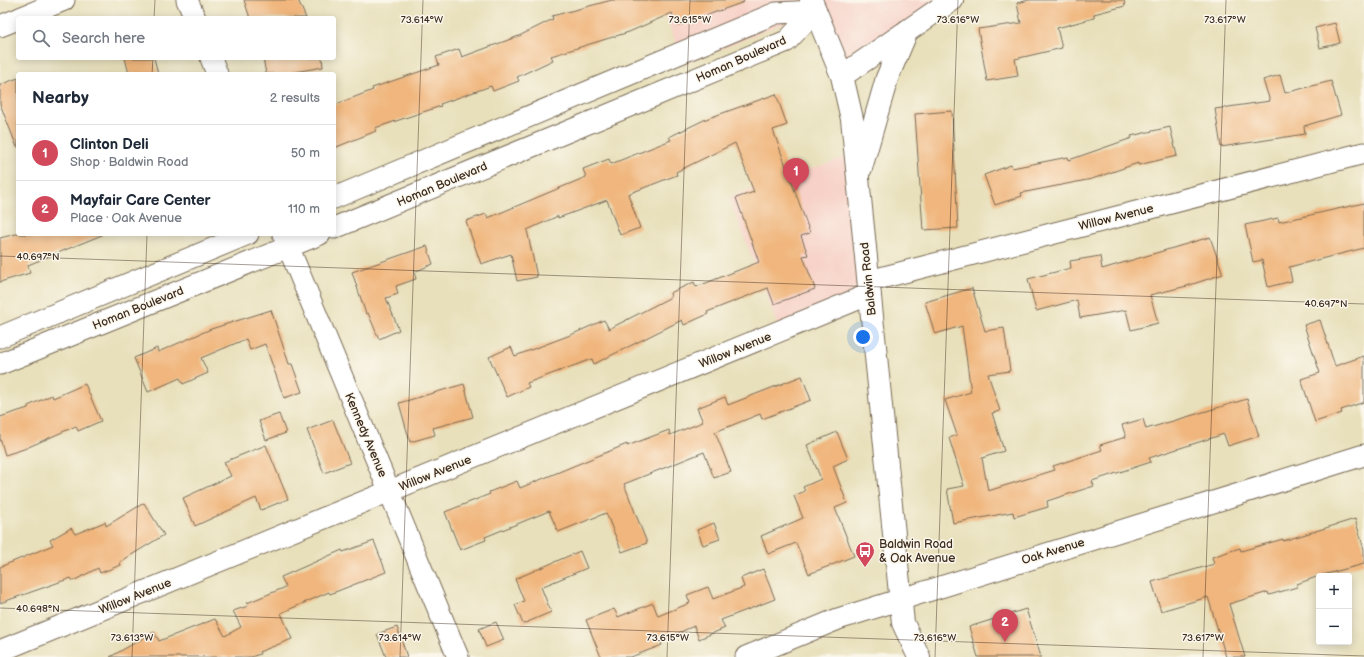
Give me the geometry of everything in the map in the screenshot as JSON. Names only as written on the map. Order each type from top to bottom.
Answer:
[{"type":"main road","points":[[842,76],[952,0]]},
{"type":"main road","name":"Baldwin Road","points":[[813,5],[842,76],[852,119],[903,623],[919,657]]},
{"type":"main road","points":[[858,179],[887,78],[907,31]]},
{"type":"main road","points":[[902,657],[903,623]]},
{"type":"street","points":[[24,16],[64,0]]},
{"type":"street","points":[[187,0],[194,16]]},
{"type":"street","points":[[336,197],[771,15],[813,5]]},
{"type":"street","name":"Homan Boulevard","points":[[336,227],[787,41],[813,5]]},
{"type":"street","points":[[0,26],[16,19]]},
{"type":"street","points":[[212,60],[217,72]]},
{"type":"street","name":"Willow Avenue","points":[[0,651],[390,492],[869,288],[1364,153]]},
{"type":"street","points":[[0,337],[243,236]]},
{"type":"street","name":"Homan Boulevard","points":[[0,364],[286,241],[310,236]]},
{"type":"street","name":"Kennedy Avenue","points":[[286,241],[458,657]]},
{"type":"street","name":"Oak Avenue","points":[[746,657],[838,619],[1364,455]]},
{"type":"shaded area","points":[[658,0],[946,0],[846,75],[817,9],[685,64]]},
{"type":"shaded area","points":[[858,153],[879,298],[781,334],[729,197]]},
{"type":"building","points":[[244,0],[298,0],[305,16],[249,16]]},
{"type":"building","points":[[612,0],[743,0],[744,2],[677,26],[672,13],[629,32],[551,56],[553,60],[517,77],[519,81],[493,91],[491,86],[440,104],[441,106],[375,128],[376,131],[336,147],[336,104],[373,90],[372,88],[439,65],[436,57],[459,49],[462,57],[519,36],[553,19],[552,16]]},
{"type":"building","points":[[1029,0],[1124,0],[1125,6],[1094,14],[1094,18],[1057,28],[1062,48],[1015,59],[1018,76],[987,81],[978,29],[1021,23],[1017,3]]},
{"type":"building","points":[[1335,23],[1340,43],[1320,48],[1315,28]]},
{"type":"building","points":[[126,60],[154,60],[158,72],[128,72]]},
{"type":"building","points":[[263,60],[322,60],[323,67],[294,72],[266,72]]},
{"type":"building","points":[[1280,75],[1285,93],[1331,81],[1341,115],[1304,126],[1305,134],[1221,147],[1215,109],[1270,101],[1263,80]]},
{"type":"building","points":[[16,79],[16,144],[0,104],[0,85]]},
{"type":"building","points":[[776,94],[787,125],[773,130],[810,233],[801,236],[808,255],[803,256],[815,289],[774,304],[768,288],[707,312],[708,314],[684,325],[682,320],[594,364],[592,359],[527,383],[529,387],[507,397],[489,357],[511,347],[515,356],[573,334],[604,320],[609,329],[671,297],[670,293],[694,282],[696,287],[759,262],[736,198],[754,192],[735,143],[676,172],[677,175],[628,194],[640,228],[620,235],[607,200],[558,218],[558,216],[527,230],[537,277],[517,281],[511,254],[481,264],[466,221],[486,214],[488,218],[586,177],[583,169],[609,159],[611,164],[671,140],[669,137],[706,119]]},
{"type":"building","points":[[952,111],[958,228],[923,230],[915,114]]},
{"type":"building","points":[[1170,127],[1177,156],[1138,165],[1138,163],[1092,179],[1021,193],[1022,196],[995,205],[984,175],[1011,165],[1012,168],[1068,157],[1069,160],[1132,138],[1131,136]]},
{"type":"building","points":[[1364,203],[1364,248],[1289,267],[1292,281],[1268,287],[1262,260],[1253,262],[1245,225],[1278,218],[1279,222]]},
{"type":"building","points":[[16,234],[16,236],[100,236],[28,265],[30,273],[0,282],[0,238]]},
{"type":"building","points":[[1210,237],[1223,274],[1187,286],[1150,295],[1158,323],[1131,330],[1126,310],[1080,318],[1077,300],[1036,311],[1028,279],[1071,268],[1070,261],[1100,256],[1102,269]]},
{"type":"building","points":[[427,246],[433,264],[414,272],[416,279],[396,286],[398,294],[386,298],[399,330],[379,339],[368,313],[366,314],[352,272]]},
{"type":"building","points":[[972,288],[985,331],[1004,328],[1010,371],[988,374],[1000,411],[992,413],[1004,451],[982,458],[988,491],[1055,470],[1053,466],[1102,450],[1100,445],[1126,437],[1122,425],[1143,419],[1146,429],[1247,399],[1259,436],[1228,446],[1224,434],[1149,458],[1151,462],[1092,481],[1094,486],[1047,501],[1048,507],[1014,517],[1013,512],[953,523],[947,489],[964,486],[949,438],[957,435],[945,400],[971,392],[962,326],[935,334],[925,302]]},
{"type":"building","points":[[271,310],[289,364],[292,364],[302,392],[284,398],[265,344],[250,350],[246,339],[201,358],[208,373],[183,384],[180,378],[148,392],[134,358],[157,348],[158,352],[211,329]]},
{"type":"building","points":[[1320,320],[1335,366],[1364,356],[1364,402],[1341,410],[1342,413],[1315,422],[1301,379],[1320,373],[1304,325]]},
{"type":"building","points":[[802,376],[811,400],[762,419],[760,414],[715,432],[731,472],[714,478],[704,452],[624,484],[647,543],[622,552],[606,513],[558,532],[549,511],[485,537],[486,540],[460,550],[445,512],[490,494],[489,492],[517,481],[520,488],[627,444],[627,446],[669,430],[670,435],[703,422],[697,408],[725,397],[728,405]]},
{"type":"building","points":[[85,384],[101,421],[78,431],[76,426],[24,449],[5,455],[0,438],[0,417],[28,408],[28,406],[52,395],[53,398]]},
{"type":"building","points":[[464,384],[473,417],[433,428],[435,435],[410,442],[399,403]]},
{"type":"building","points":[[279,414],[286,433],[266,440],[259,421]]},
{"type":"building","points":[[333,420],[350,463],[324,473],[307,430]]},
{"type":"building","points":[[837,432],[848,459],[833,466],[847,503],[835,508],[854,556],[809,574],[796,543],[768,554],[761,536],[803,518],[794,496],[805,491],[803,487],[821,479],[807,445]]},
{"type":"building","points":[[266,445],[288,499],[261,510],[256,498],[195,526],[183,498],[231,476],[224,462]]},
{"type":"building","points":[[144,503],[164,535],[120,562],[121,565],[100,573],[98,568],[73,581],[71,578],[0,603],[0,567],[53,545],[50,540],[71,528],[75,534],[105,522],[106,526]]},
{"type":"building","points":[[1355,519],[1364,549],[1364,564],[1330,573],[1316,573],[1316,577],[1297,584],[1297,587],[1269,595],[1268,592],[1229,604],[1245,657],[1226,657],[1208,597],[1161,611],[1152,582],[1214,564],[1212,557],[1240,548],[1241,551],[1283,539],[1283,541]]},
{"type":"building","points":[[714,523],[720,539],[703,545],[697,530]]},
{"type":"building","points":[[374,541],[386,572],[330,594],[329,592],[281,613],[292,639],[259,652],[260,654],[251,657],[110,657],[154,632],[159,641],[215,619],[225,636],[241,627],[233,611],[248,606],[247,603],[286,587],[281,577],[342,550],[343,552]]},
{"type":"building","points":[[580,551],[587,568],[541,587],[551,612],[523,624],[515,605],[524,601],[515,579]]},
{"type":"building","points":[[763,569],[775,599],[721,620],[725,628],[699,639],[694,626],[660,641],[662,645],[631,657],[601,657],[586,620],[614,609],[618,617],[653,603],[658,616],[690,603],[687,595],[708,587],[713,599],[744,587],[741,578]]},
{"type":"building","points":[[1026,609],[1041,657],[978,657],[969,627]]},
{"type":"building","points":[[496,622],[504,640],[486,647],[479,629]]},
{"type":"building","points":[[397,627],[407,657],[386,657],[377,634]]},
{"type":"place","name":"Clinton Deli","points":[[796,191]]},
{"type":"place","name":"Baldwin Road & Oak Avenue","points":[[865,568]]},
{"type":"place","name":"Mayfair Care Center","points":[[1005,642]]}]
